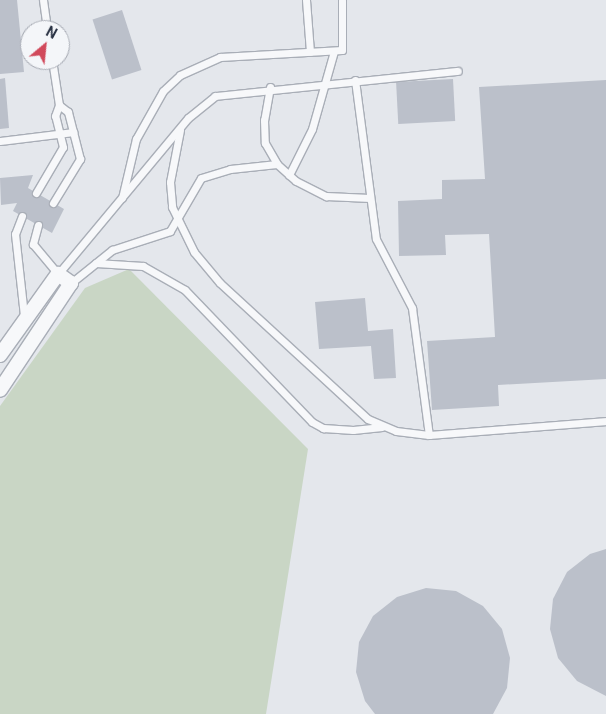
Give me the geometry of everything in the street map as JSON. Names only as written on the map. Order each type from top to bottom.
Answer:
[{"type":"street","points":[[0,355],[24,316],[58,274],[71,284],[0,390]]},
{"type":"lane","points":[[43,0],[46,20]]},
{"type":"lane","points":[[306,0],[310,52]]},
{"type":"lane","points":[[122,198],[136,139],[163,91],[180,75],[220,57],[342,50],[345,44],[342,0]]},
{"type":"lane","points":[[289,175],[312,129],[321,83],[334,51]]},
{"type":"lane","points":[[36,193],[62,152],[55,116],[59,105],[54,70]]},
{"type":"lane","points":[[38,225],[32,244],[58,274],[198,107],[216,96],[270,87],[458,71]]},
{"type":"lane","points":[[355,80],[376,239],[414,317],[429,435]]},
{"type":"lane","points":[[270,87],[264,120],[265,143],[277,164],[289,175],[326,196],[370,198]]},
{"type":"lane","points":[[53,203],[79,163],[68,112],[59,105]]},
{"type":"lane","points":[[180,130],[170,182],[177,217],[194,252],[220,283],[382,427]]},
{"type":"lane","points":[[0,141],[73,132]]},
{"type":"lane","points":[[71,284],[112,250],[160,238],[177,217],[201,178],[230,169],[277,164]]},
{"type":"lane","points":[[22,216],[16,234],[24,316]]},
{"type":"lane","points":[[96,263],[143,266],[185,290],[312,422],[338,430],[382,427],[429,435],[606,421]]},
{"type":"green space","points":[[129,269],[308,449],[266,714],[0,714],[0,406],[85,288]]},
{"type":"building","points":[[0,0],[17,0],[20,31],[20,70],[24,70],[24,72],[0,74]]},
{"type":"building","points":[[122,10],[141,70],[112,79],[93,20]]},
{"type":"building","points":[[5,78],[9,128],[0,129],[0,79]]},
{"type":"building","points":[[453,79],[455,121],[398,124],[396,82]]},
{"type":"building","points":[[606,80],[606,379],[498,385],[499,406],[432,410],[427,341],[495,337],[489,234],[445,235],[446,255],[399,256],[398,201],[442,199],[442,180],[485,179],[479,87]]},
{"type":"building","points":[[33,175],[28,188],[64,209],[52,233],[13,211],[17,203],[1,205],[0,178]]},
{"type":"building","points":[[365,298],[368,331],[393,329],[396,378],[374,379],[371,346],[319,349],[315,302]]},
{"type":"building","points":[[606,549],[606,696],[577,681],[558,658],[550,629],[553,599],[567,572],[590,554]]},
{"type":"building","points":[[426,588],[456,591],[483,606],[502,629],[510,658],[507,688],[493,714],[375,714],[365,701],[356,672],[359,642],[373,616],[397,597]]}]
